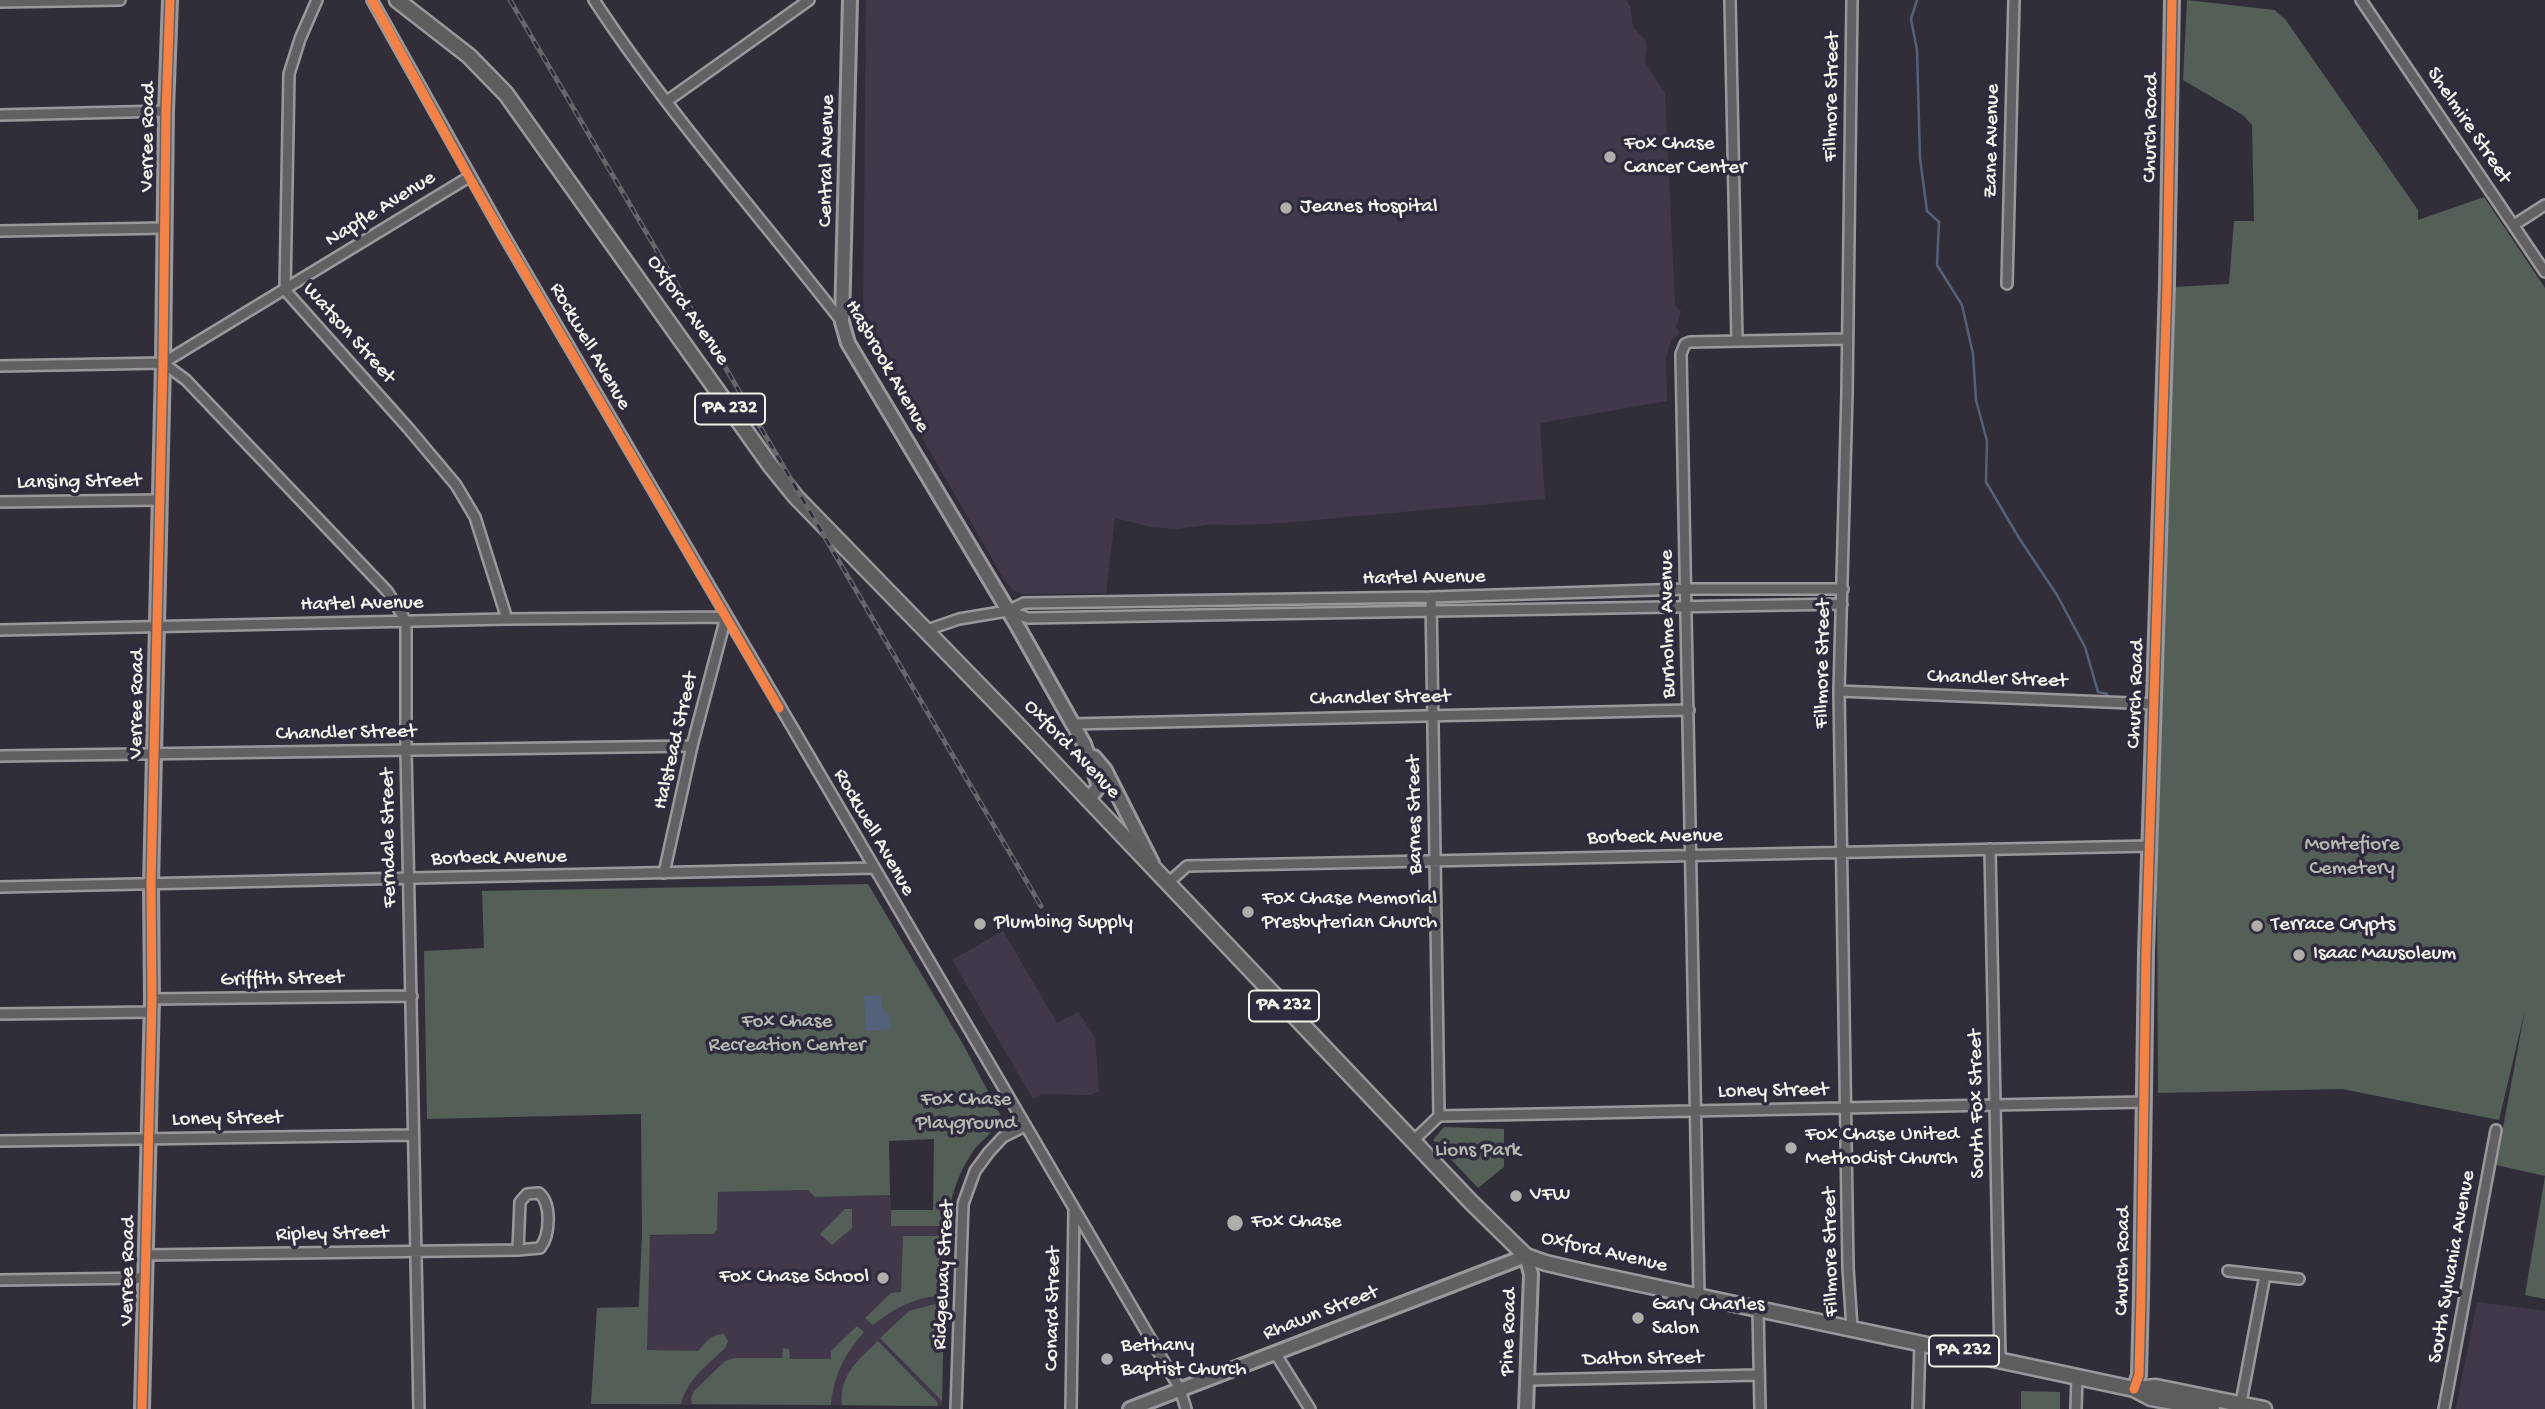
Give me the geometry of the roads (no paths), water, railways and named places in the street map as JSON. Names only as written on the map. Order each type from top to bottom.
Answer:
[{"type":"main road","name":"Verree Road","points":[[142,1409],[170,0]]},
{"type":"main road","name":"Oxford Avenue","points":[[397,0],[469,56],[506,94],[784,483],[1510,1242],[1526,1256],[1546,1263],[1852,1328]]},
{"type":"main road","name":"Central Avenue","points":[[842,322],[850,0]]},
{"type":"main road","name":"Church Road","points":[[2134,1389],[2139,1367],[2172,0]]},
{"type":"main road","name":"Hasbrook Avenue","points":[[842,322],[848,343],[1084,744],[1105,770],[1155,870]]},
{"type":"main road","name":"Hasbrook Avenue","points":[[1084,744],[1099,786],[1089,800]]},
{"type":"main road","name":"Rhawn Street","points":[[1130,1409],[1526,1256]]},
{"type":"main road","name":"Pine Road","points":[[1526,1256],[1531,1274],[1526,1409]]},
{"type":"main road","name":"PA 232","points":[[1852,1328],[2134,1389],[2151,1398],[2212,1409]]},
{"type":"main road","name":"PA 232","points":[[2134,1389],[2156,1387],[2241,1407],[2264,1409]]},
{"type":"street","points":[[0,2],[120,0]]},
{"type":"street","name":"Watson Street","points":[[317,0],[300,38],[289,74],[285,290],[456,485],[475,517],[507,619]]},
{"type":"street","name":"Rockwell Avenue","points":[[372,0],[470,177],[1180,1389],[1186,1409]]},
{"type":"street","name":"Hasbrook Avenue","points":[[594,0],[621,41],[667,101],[842,322]]},
{"type":"street","points":[[667,101],[809,0]]},
{"type":"street","points":[[1730,0],[1737,341],[1847,339]]},
{"type":"street","name":"Fillmore Street","points":[[1852,0],[1839,691],[1852,1328]]},
{"type":"street","name":"Zane Avenue","points":[[2007,284],[2014,0]]},
{"type":"street","name":"Shelmire Street","points":[[2361,0],[2545,272]]},
{"type":"street","points":[[0,115],[166,111]]},
{"type":"street","name":"Napfle Avenue","points":[[0,366],[163,363],[470,177]]},
{"type":"street","points":[[2514,225],[2545,205]]},
{"type":"street","points":[[0,231],[165,228]]},
{"type":"street","name":"Burholme Avenue","points":[[1699,1296],[1681,354],[1685,345],[1690,342],[1737,341]]},
{"type":"street","points":[[163,363],[186,380],[355,557],[387,591],[406,621]]},
{"type":"street","name":"Lansing Street","points":[[0,502],[159,500]]},
{"type":"street","name":"Hartel Avenue","points":[[927,630],[959,619],[1007,611],[1024,603],[1431,597],[1686,589],[1843,589]]},
{"type":"street","name":"Barnes Street","points":[[1431,597],[1439,1116]]},
{"type":"street","name":"Hartel Avenue","points":[[1007,611],[1028,618],[1842,604]]},
{"type":"street","name":"Hartel Avenue","points":[[0,630],[726,617]]},
{"type":"street","name":"Halstead Street","points":[[664,873],[692,746],[726,617]]},
{"type":"street","name":"Ferndale Street","points":[[406,621],[412,1135],[419,1409]]},
{"type":"street","name":"Chandler Street","points":[[1839,691],[2155,704]]},
{"type":"street","name":"Chandler Street","points":[[1072,724],[1689,710]]},
{"type":"street","name":"Chandler Street","points":[[0,757],[692,746]]},
{"type":"street","name":"Borbeck Avenue","points":[[1168,883],[1187,866],[2150,846]]},
{"type":"street","name":"South Fox Street","points":[[1990,849],[2000,1359]]},
{"type":"street","name":"Borbeck Avenue","points":[[0,887],[873,868]]},
{"type":"street","name":"Griffith Street","points":[[0,1014],[412,996]]},
{"type":"street","name":"Loney Street","points":[[1439,1116],[2144,1102]]},
{"type":"street","points":[[1413,1142],[1439,1116]]},
{"type":"street","name":"Ridgeway Street","points":[[956,1409],[963,1204],[975,1171],[989,1152],[1003,1137],[1025,1126]]},
{"type":"street","name":"South Sylvania Avenue","points":[[2444,1409],[2496,1130]]},
{"type":"street","name":"Loney Street","points":[[0,1141],[412,1135]]},
{"type":"street","name":"Ripley Street","points":[[146,1255],[416,1252],[518,1250],[540,1248],[545,1242],[547,1203],[539,1193],[527,1194],[520,1202],[518,1250]]},
{"type":"street","name":"Conard Street","points":[[1070,1409],[1074,1210]]},
{"type":"street","points":[[2228,1271],[2299,1279]]},
{"type":"street","points":[[2241,1407],[2264,1275]]},
{"type":"street","points":[[0,1280],[146,1278]]},
{"type":"street","points":[[1758,1309],[1760,1409]]},
{"type":"street","points":[[1918,1409],[1920,1342]]},
{"type":"street","points":[[1275,1353],[1310,1409]]},
{"type":"street","name":"Dalton Street","points":[[1527,1380],[1759,1375]]},
{"type":"street","points":[[2076,1409],[2077,1376]]},
{"type":"water","points":[[881,995],[881,1006],[890,1016],[891,1029],[866,1031],[864,996]]},
{"type":"waterway","points":[[1917,0],[1911,19],[1917,50],[1920,158],[1927,211],[1939,222],[1937,265],[1962,305],[1973,354],[1976,400],[1987,441],[1986,482],[2057,595],[2085,647],[2098,692],[2107,694]]},
{"type":"railway","points":[[510,0],[1041,906]]},
{"type":"place","name":"Fox Chase Cancer Center","points":[[1610,157]]},
{"type":"place","name":"Jeanes Hospital","points":[[1286,208]]},
{"type":"place","name":"Fox Chase Memorial Presbyterian Church","points":[[1248,912]]},
{"type":"place","name":"Plumbing Supply","points":[[980,924]]},
{"type":"place","name":"Terrace Crypts","points":[[2257,926]]},
{"type":"place","name":"Isaac Mausoleum","points":[[2299,955]]},
{"type":"place","name":"Fox Chase United Methodist Church","points":[[1791,1148]]},
{"type":"place","name":"VFW","points":[[1516,1196]]},
{"type":"place","name":"Fox Chase","points":[[1235,1223]]},
{"type":"place","name":"Fox Chase School","points":[[883,1278]]},
{"type":"place","name":"Gary Charles Salon","points":[[1638,1318]]},
{"type":"place","name":"Bethany Baptist Church","points":[[1107,1359]]},
{"type":"park label","name":"Montefiore Cemetery","points":[[2352,858]]},
{"type":"park label","name":"Fox Chase Recreation Center","points":[[787,1035]]},
{"type":"park label","name":"Fox Chase Playground","points":[[966,1113]]},
{"type":"park label","name":"Lions Park","points":[[1478,1152]]}]
